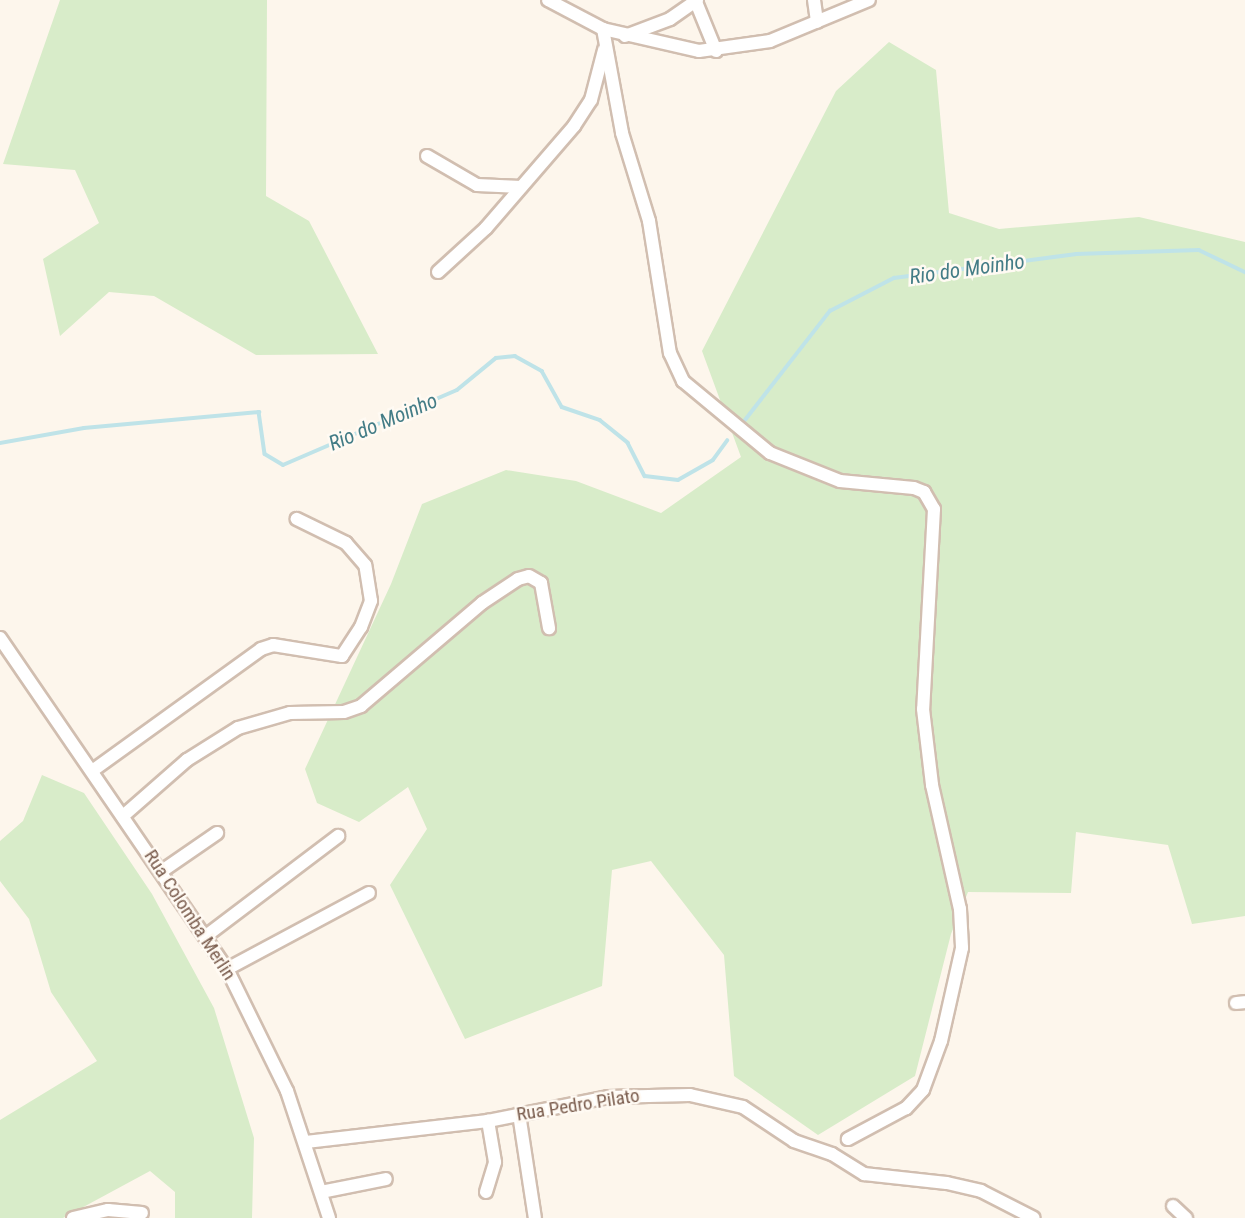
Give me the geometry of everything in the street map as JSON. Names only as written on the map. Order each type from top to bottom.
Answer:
[{"type":"street","points":[[548,0],[603,29],[625,36],[679,49],[716,51],[769,41],[870,0]]},
{"type":"street","points":[[814,0],[817,22]]},
{"type":"street","points":[[625,36],[670,19],[696,1],[716,51]]},
{"type":"street","points":[[603,29],[604,47],[622,133],[649,221],[670,353],[683,381],[770,453],[840,481],[914,488],[924,492],[934,509],[923,709],[932,785],[960,909],[962,947],[941,1041],[923,1090],[906,1108],[848,1139]]},
{"type":"street","points":[[438,272],[456,259],[575,126],[591,100],[604,47]]},
{"type":"street","points":[[427,156],[477,185],[521,187]]},
{"type":"street","points":[[92,771],[261,649],[273,645],[342,656],[361,627],[371,601],[365,565],[346,543],[296,519]]},
{"type":"street","points":[[123,816],[187,760],[238,728],[290,713],[344,712],[362,706],[482,603],[518,579],[529,576],[541,583],[549,628]]},
{"type":"street","name":"Rua Colomba Merlin","points":[[0,638],[162,871],[227,970],[274,1060],[306,1142],[329,1218]]},
{"type":"street","points":[[162,871],[217,833]]},
{"type":"street","points":[[206,936],[338,836]]},
{"type":"street","points":[[227,970],[369,893]]},
{"type":"street","name":"Rua Pedro Pilato","points":[[306,1142],[488,1121],[624,1096],[718,1098],[743,1107],[794,1141],[832,1154],[864,1174],[947,1182],[981,1191],[1034,1218]]},
{"type":"street","points":[[519,1114],[535,1218]]},
{"type":"street","points":[[486,1192],[495,1162],[488,1121]]},
{"type":"street","points":[[321,1192],[386,1179]]},
{"type":"street","points":[[1173,1206],[1186,1218]]},
{"type":"street","points":[[73,1218],[108,1210],[142,1213]]},
{"type":"green space","points":[[60,0],[267,0],[266,196],[309,221],[378,354],[256,355],[154,296],[109,292],[60,336],[43,259],[99,223],[75,170],[3,164]]},
{"type":"green space","points":[[889,42],[936,70],[949,213],[999,229],[1139,217],[1245,242],[1245,916],[1192,924],[1168,845],[1076,832],[1071,893],[968,892],[951,934],[915,1076],[818,1135],[734,1076],[724,955],[651,861],[612,870],[602,986],[465,1039],[390,885],[427,829],[408,787],[359,822],[317,803],[305,769],[391,584],[422,504],[506,470],[576,481],[661,513],[741,457],[702,351],[836,91]]},
{"type":"green space","points":[[42,775],[84,793],[152,894],[214,1008],[254,1138],[252,1218],[175,1218],[175,1192],[150,1171],[63,1218],[0,1218],[0,1120],[97,1061],[51,992],[29,919],[0,881],[0,841],[23,821]]},
{"type":"waterway","name":"Rio do Moinho","points":[[745,420],[830,311],[894,278],[1076,254],[1199,250],[1245,272]]},
{"type":"waterway","name":"Rio do Moinho","points":[[0,443],[84,428],[259,412],[265,454],[283,465],[457,390],[496,358],[515,356],[542,371],[562,407],[600,420],[628,443],[645,476],[678,480],[713,460],[727,441]]}]
